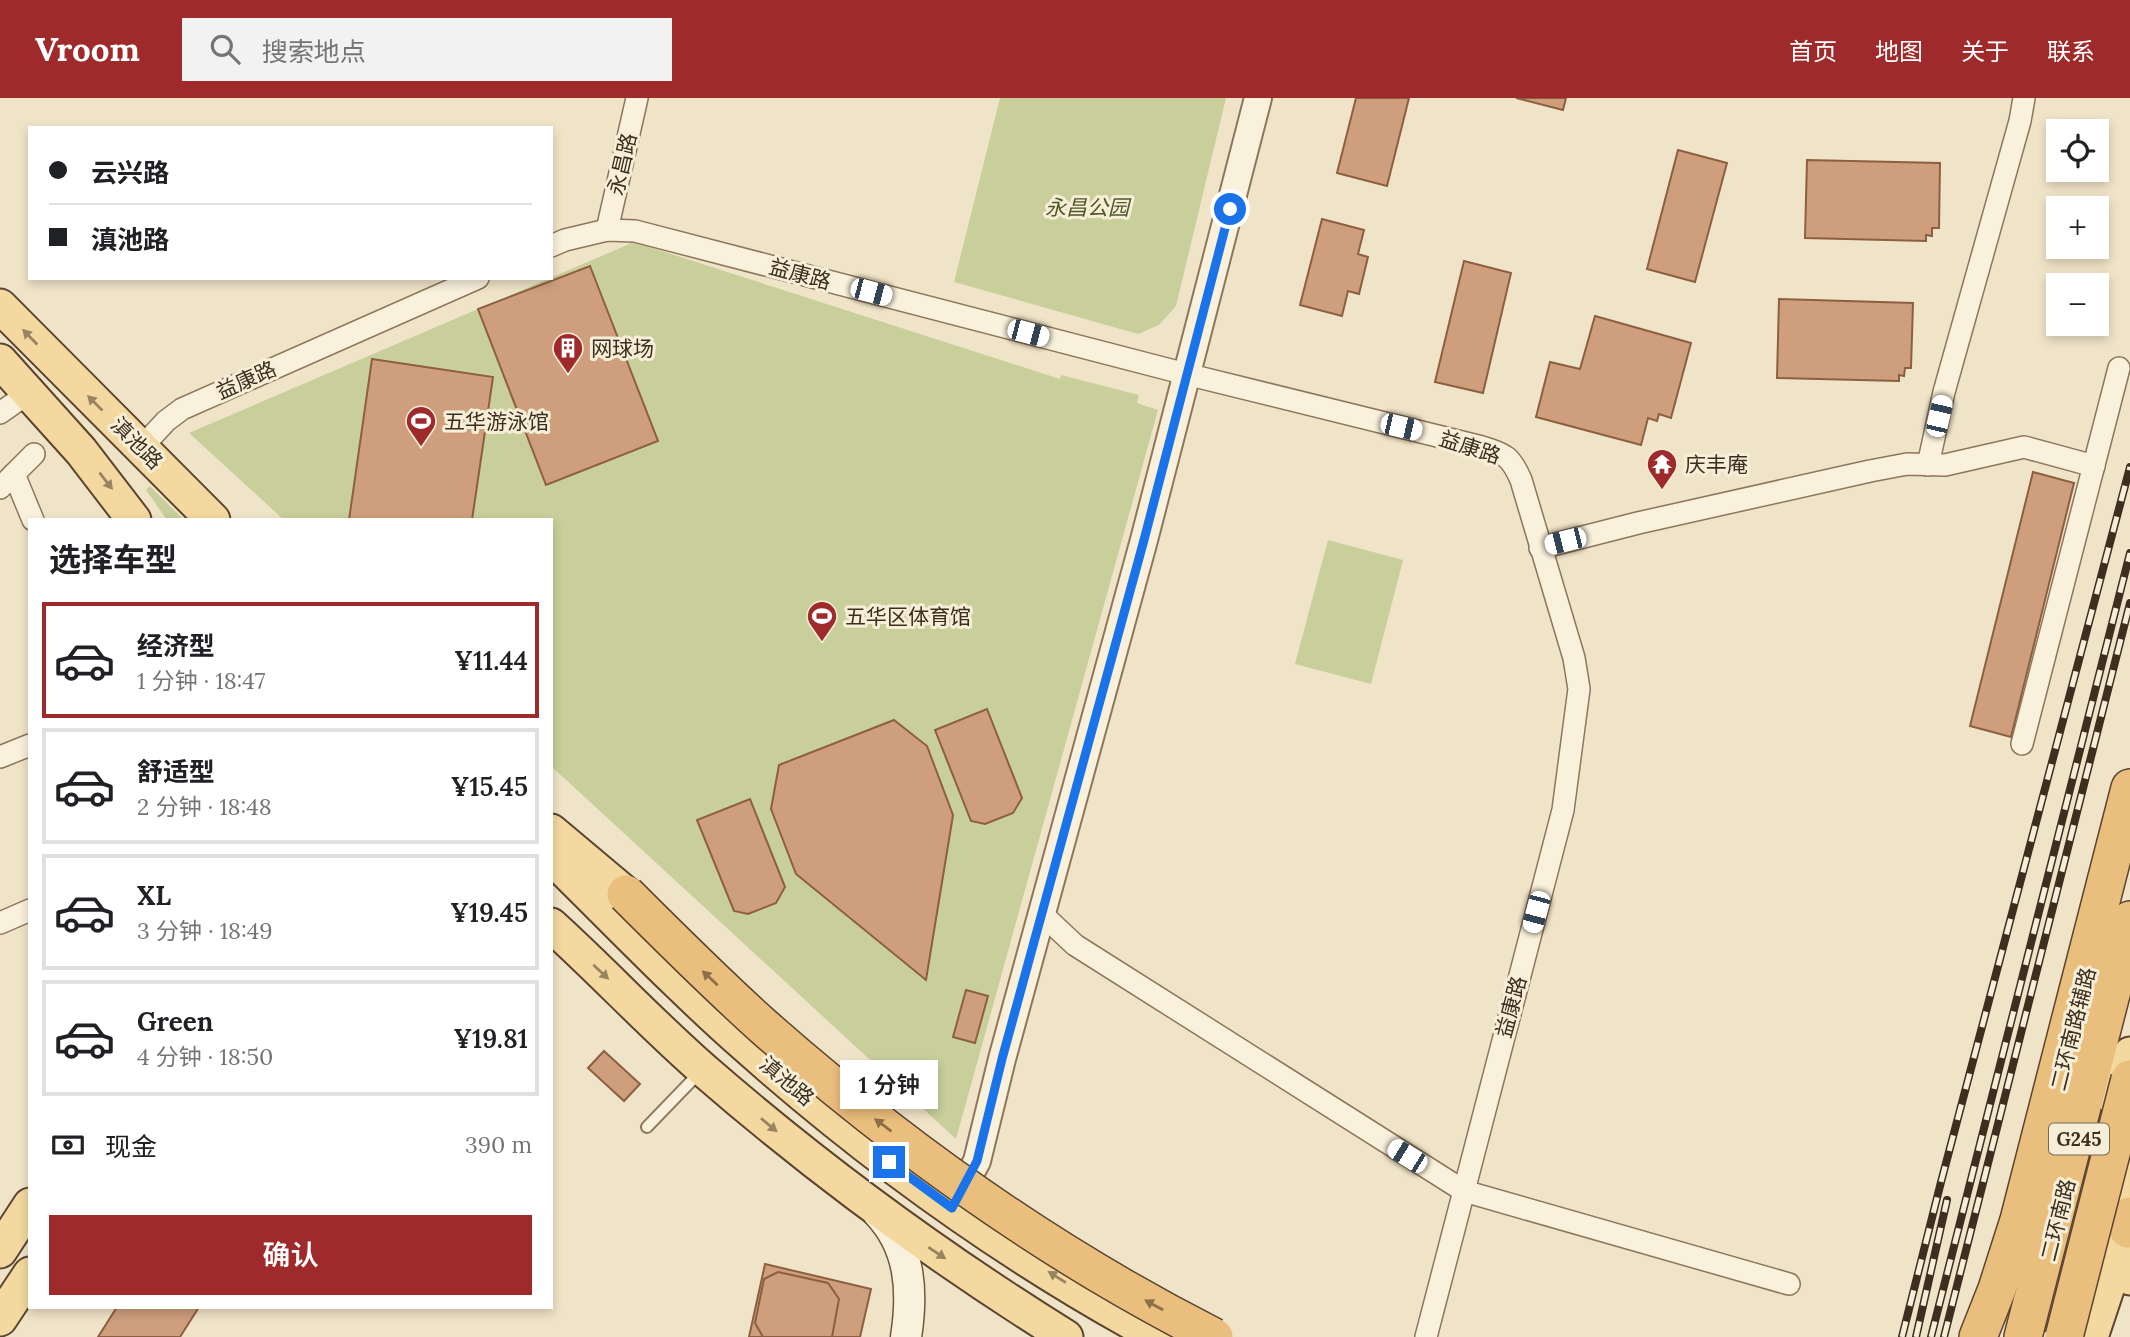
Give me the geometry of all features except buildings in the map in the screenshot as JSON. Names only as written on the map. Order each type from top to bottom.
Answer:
[{"type":"highway","points":[[1978,1337],[2019,1220],[2130,788]]},
{"type":"highway","points":[[626,894],[705,973],[849,1099],[976,1192],[1077,1259],[1214,1337]]},
{"type":"highway","points":[[2026,1337],[2130,920]]},
{"type":"highway","points":[[2064,1337],[2130,1079]]},
{"type":"main road","name":"滇池路","points":[[0,306],[211,518]]},
{"type":"main road","points":[[0,361],[97,470],[133,518]]},
{"type":"main road","points":[[553,833],[626,894]]},
{"type":"main road","points":[[553,838],[626,894]]},
{"type":"main road","name":"滇池路","points":[[553,860],[717,1020],[805,1096],[952,1208],[1096,1302],[1158,1337]]},
{"type":"main road","points":[[553,927],[703,1069],[786,1139],[862,1199],[971,1276],[1066,1337]]},
{"type":"main road","name":"二环南路","points":[[2026,1337],[2130,941]]},
{"type":"main road","name":"二环南路","points":[[2058,1337],[2130,1054]]},
{"type":"main road","points":[[2130,1063],[2127,1136],[2127,1246],[2130,1278]]},
{"type":"main road","points":[[862,1199],[890,1228],[905,1259],[910,1298],[906,1337]]},
{"type":"main road","points":[[0,1251],[28,1208]]},
{"type":"main road","points":[[2091,1337],[2129,1223]]},
{"type":"main road","points":[[0,1319],[28,1277]]},
{"type":"street","name":"永昌路","points":[[607,230],[637,98]]},
{"type":"street","points":[[952,1208],[977,1161],[1144,540],[1258,98]]},
{"type":"street","points":[[1928,465],[1944,392],[2020,121],[2024,98]]},
{"type":"street","name":"益康路","points":[[553,245],[607,230],[635,231],[1186,374],[1482,447],[1501,453],[1513,461],[1574,658],[1579,689],[1563,810],[1426,1337]]},
{"type":"street","name":"益康路","points":[[141,448],[166,421],[182,409],[473,280]]},
{"type":"street","points":[[2022,744],[2119,368]]},
{"type":"street","points":[[0,413],[30,392]]},
{"type":"street","points":[[1540,548],[1639,523],[1907,464],[1945,465],[2024,447],[2094,466]]},
{"type":"street","points":[[32,518],[7,481],[34,454]]},
{"type":"street","points":[[0,757],[28,746]]},
{"type":"street","name":"二环南路辅路","points":[[1995,1337],[2130,803]]},
{"type":"street","points":[[0,923],[28,911]]},
{"type":"street","points":[[1042,914],[1074,945],[1464,1191],[1789,1284]]},
{"type":"lane","points":[[647,1127],[703,1069]]},
{"type":"green space","name":"永昌公园","points":[[1000,98],[1226,98],[1176,306],[1159,325],[1138,334],[954,282]]},
{"type":"green space","name":"五华区体育馆","points":[[634,242],[1060,379],[1061,375],[1139,395],[1137,403],[1158,410],[956,1139],[553,768],[553,518],[282,518],[189,433],[545,280],[553,280],[553,277]]},
{"type":"green space","points":[[150,486],[182,518],[166,518],[146,490]]},
{"type":"green space","points":[[1328,540],[1403,560],[1371,684],[1295,664]]},
{"type":"railway","points":[[1902,1337],[2130,467]]},
{"type":"railway","points":[[1931,1337],[2130,553]]},
{"type":"railway","points":[[1944,1337],[2130,603]]},
{"type":"railway","points":[[1916,1337],[1947,1200]]},
{"type":"place","name":"网球场","points":[[568,375]]},
{"type":"place","name":"五华游泳馆","points":[[421,448]]},
{"type":"place","name":"庆丰庵","points":[[1662,491]]},
{"type":"place","name":"五华区体育馆","points":[[822,643]]},
{"type":"route","points":[[889,1162],[952,1208],[977,1161],[1230,209]]}]
